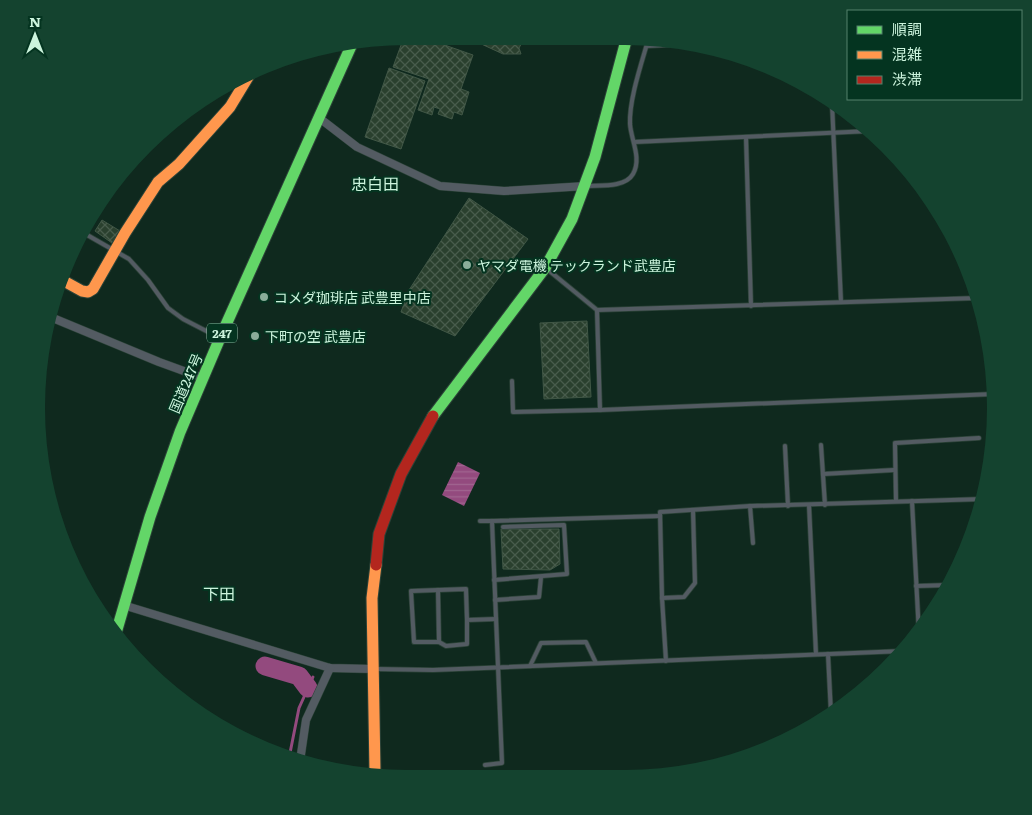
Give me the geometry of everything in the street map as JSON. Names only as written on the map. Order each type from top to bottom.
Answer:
[{"type":"main road","points":[[375,768],[372,598],[380,534],[401,474],[436,411],[545,268],[572,219],[586,186],[595,157],[625,45]]},
{"type":"main road","name":"国道247号","points":[[118,625],[150,517],[180,432],[220,338],[349,50]]},
{"type":"main road","points":[[67,283],[82,291],[88,292],[93,289],[114,251],[158,182],[179,164],[230,107],[244,84]]},
{"type":"street","points":[[318,118],[356,147],[440,186],[504,191],[586,186]]},
{"type":"street","points":[[56,319],[203,378]]},
{"type":"street","points":[[123,605],[330,668],[373,669]]},
{"type":"street","points":[[301,754],[306,720],[330,668]]},
{"type":"lane","points":[[586,186],[623,182],[632,175],[636,165],[630,124],[633,95],[646,46]]},
{"type":"lane","points":[[832,111],[840,302]]},
{"type":"lane","points":[[634,142],[860,132]]},
{"type":"lane","points":[[746,137],[751,306]]},
{"type":"lane","points":[[88,236],[129,259],[148,280],[168,308],[183,319],[220,338]]},
{"type":"lane","points":[[545,268],[597,310],[970,298]]},
{"type":"lane","points":[[597,310],[600,410]]},
{"type":"lane","points":[[512,381],[513,412],[986,394]]},
{"type":"lane","points":[[896,501],[895,442],[979,438]]},
{"type":"lane","points":[[821,445],[825,505]]},
{"type":"lane","points":[[785,446],[788,506]]},
{"type":"lane","points":[[823,474],[894,470]]},
{"type":"lane","points":[[666,660],[660,512],[750,506],[975,499]]},
{"type":"lane","points":[[912,501],[917,621]]},
{"type":"lane","points":[[809,505],[816,654]]},
{"type":"lane","points":[[750,506],[752,543]]},
{"type":"lane","points":[[662,598],[684,597],[695,583],[693,510]]},
{"type":"lane","points":[[480,521],[660,516]]},
{"type":"lane","points":[[485,765],[502,763],[492,521]]},
{"type":"lane","points":[[494,580],[567,574],[564,525],[503,527]]},
{"type":"lane","points":[[495,600],[539,597],[541,577]]},
{"type":"lane","points":[[916,586],[940,585]]},
{"type":"lane","points":[[466,589],[467,644],[446,646],[439,642],[414,642],[411,591],[438,590],[466,589]]},
{"type":"lane","points":[[438,590],[439,642]]},
{"type":"lane","points":[[467,620],[496,618]]},
{"type":"lane","points":[[530,666],[540,643],[586,642],[596,664]]},
{"type":"lane","points":[[373,669],[498,668],[893,651]]},
{"type":"lane","points":[[828,654],[831,706]]},
{"type":"shaded area","points":[[458,462],[480,473],[464,506],[442,495]]},
{"type":"building","points":[[401,45],[445,45],[473,55],[461,89],[469,92],[462,115],[454,112],[452,119],[438,114],[440,109],[434,107],[432,115],[418,110],[429,79],[393,67]]},
{"type":"building","points":[[484,45],[521,45],[519,48],[521,54],[503,54]]},
{"type":"building","points":[[389,68],[425,81],[401,149],[365,137]]},
{"type":"building","name":"ヤマダ電機 テックランド武豊店","points":[[469,198],[528,239],[455,336],[401,312],[409,290]]},
{"type":"building","points":[[102,220],[120,231],[112,243],[95,231]]},
{"type":"building","points":[[587,321],[591,397],[544,399],[540,323]]},
{"type":"building","points":[[501,529],[559,529],[560,564],[550,570],[503,569]]},
{"type":"waterway","points":[[265,666],[299,676],[308,688]]},
{"type":"waterway","points":[[290,751],[299,708],[313,677]]},
{"type":"traffic: fast","points":[[433,416],[545,268],[572,219],[595,157],[625,45]]},
{"type":"traffic: fast","points":[[118,626],[150,517],[180,432],[220,338],[349,50]]},
{"type":"traffic: slow","points":[[67,283],[82,291],[88,292],[93,289],[125,233],[158,182],[179,164],[230,107],[244,84]]},
{"type":"traffic: slow","points":[[375,768],[372,598],[376,565]]},
{"type":"traffic: jam","points":[[376,565],[379,534],[401,474],[433,416]]},
{"type":"place","name":"ヤマダ電機 テックランド武豊店","points":[[467,265]]},
{"type":"place","name":"コメダ珈琲店 武豊里中店","points":[[264,297]]},
{"type":"place","name":"下町の空 武豊店","points":[[255,336]]},
{"type":"district","name":"忠白田","points":[[375,183]]},
{"type":"district","name":"下田","points":[[219,593]]}]
